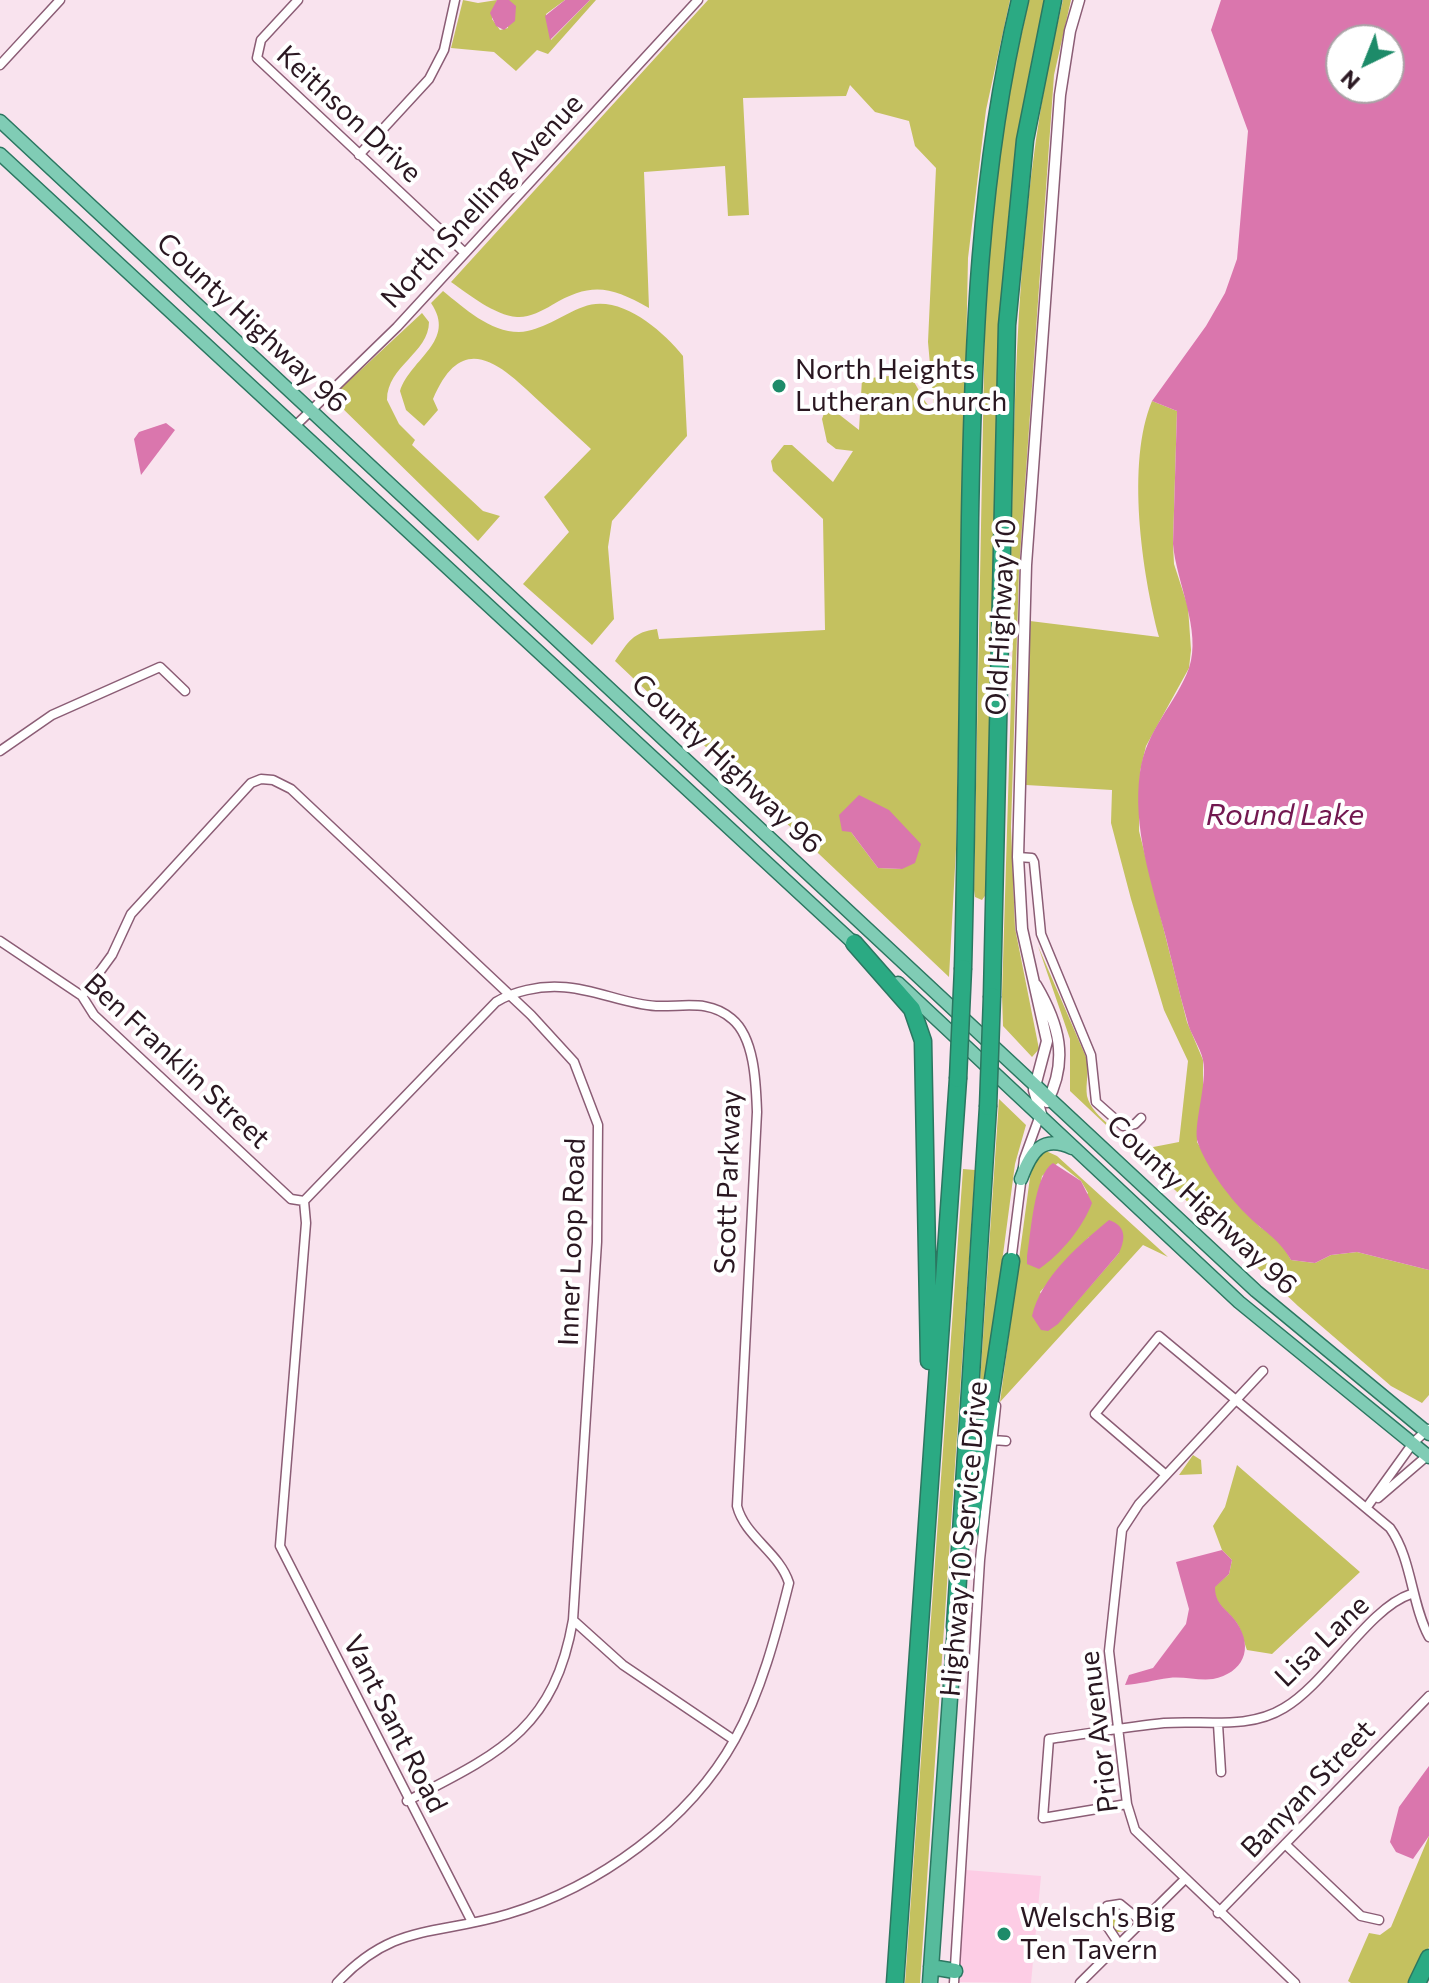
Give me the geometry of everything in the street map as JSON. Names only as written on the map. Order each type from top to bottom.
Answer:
[{"type":"highway","points":[[895,1983],[958,1079],[963,968],[973,378],[986,193],[1003,76],[1020,0]]},
{"type":"highway","points":[[930,1983],[988,1107],[1007,325],[1025,140],[1053,0]]},
{"type":"highway","points":[[854,943],[912,1009],[923,1041],[931,1463]]},
{"type":"highway","points":[[955,1627],[1011,1261]]},
{"type":"highway","points":[[1417,1983],[1429,1958]]},
{"type":"highway","points":[[931,1967],[955,1977]]},
{"type":"main road","name":"County Highway 96","points":[[0,121],[1256,1291],[1428,1431]]},
{"type":"main road","name":"County Highway 96","points":[[0,154],[1041,1114],[1239,1302],[1428,1456]]},
{"type":"main road","points":[[1021,1179],[1031,1155],[1044,1143],[1070,1147],[1085,1158]]},
{"type":"street","points":[[0,65],[60,0]]},
{"type":"street","name":"Keithson Drive","points":[[298,0],[261,40],[257,58],[465,253]]},
{"type":"street","points":[[359,155],[429,79],[444,50],[455,0]]},
{"type":"street","name":"North Snelling Avenue","points":[[294,427],[397,327],[698,0]]},
{"type":"street","name":"Old Highway 10","points":[[1041,1114],[1035,1097],[1035,1082],[1047,1041],[1022,929],[1018,857],[1025,579],[1060,95],[1070,31],[1079,0]]},
{"type":"street","points":[[0,751],[52,715],[160,667],[185,691]]},
{"type":"street","name":"Inner Loop Road","points":[[82,996],[112,955],[131,914],[251,783],[261,779],[273,780],[291,789],[509,994],[574,1062],[598,1125],[597,1242],[573,1620],[559,1676],[531,1722],[512,1742],[484,1761],[407,1801]]},
{"type":"street","points":[[1018,857],[1032,858],[1034,862],[1041,934],[1091,1055],[1096,1102],[1123,1126],[1135,1124],[1141,1118]]},
{"type":"street","name":"Ben Franklin Street","points":[[0,941],[82,996],[94,1015],[291,1199],[304,1201]]},
{"type":"street","name":"Old Highway 10","points":[[1033,980],[1049,1008],[1060,1042],[1060,1069],[1041,1114]]},
{"type":"street","name":"Scott Parkway","points":[[509,994],[560,987],[656,1006],[697,1004],[723,1013],[738,1025],[751,1058],[757,1112],[737,1506],[741,1521],[784,1568],[789,1583],[779,1623],[749,1710],[734,1740]]},
{"type":"street","points":[[304,1201],[496,1002],[509,994]]},
{"type":"street","name":"Highway 10 Service Drive","points":[[955,1977],[989,1476],[1021,1179],[1028,1146],[1041,1114]]},
{"type":"street","name":"Vant Sant Road","points":[[304,1201],[306,1223],[280,1546],[407,1801],[472,1922]]},
{"type":"street","points":[[1166,1475],[1095,1414],[1159,1336],[1390,1528],[1399,1542],[1411,1594],[1429,1637]]},
{"type":"street","name":"Prior Avenue","points":[[1263,1371],[1130,1517],[1118,1545],[1109,1651],[1127,1804],[1135,1830],[1218,1913],[1295,1983]]},
{"type":"street","points":[[1367,1507],[1413,1443],[1428,1431]]},
{"type":"street","points":[[993,1440],[1006,1441]]},
{"type":"street","points":[[1367,1507],[1428,1456]]},
{"type":"street","name":"Lisa Lane","points":[[1127,1804],[1043,1818],[1049,1739],[1169,1723],[1218,1724],[1267,1716],[1292,1703],[1387,1608],[1411,1594]]},
{"type":"street","points":[[337,1983],[361,1958],[379,1945],[534,1905],[601,1871],[638,1846],[688,1802],[734,1740],[623,1665],[573,1620]]},
{"type":"street","name":"Banyan Street","points":[[1218,1913],[1429,1696]]},
{"type":"street","points":[[1218,1724],[1221,1772]]},
{"type":"street","points":[[1285,1844],[1361,1916],[1379,1920]]},
{"type":"street","points":[[1080,1983],[1184,1880]]},
{"type":"street","points":[[1119,1944],[1102,1924],[1101,1917],[1107,1906],[1120,1904],[1142,1922]]},
{"type":"shaded area","points":[[463,0],[478,3],[497,0],[492,19],[500,30],[508,28],[509,0],[565,0],[546,14],[551,40],[590,0],[596,0],[548,54],[537,50],[516,71],[494,52],[451,48]]},
{"type":"shaded area","points":[[708,0],[1010,0],[986,110],[968,258],[956,849],[949,977],[615,661],[632,639],[657,629],[659,639],[825,630],[823,519],[773,471],[771,461],[784,445],[792,445],[833,482],[853,451],[836,449],[827,442],[822,419],[827,405],[859,430],[862,379],[906,374],[934,410],[928,342],[936,168],[915,146],[909,121],[875,112],[850,85],[846,96],[743,98],[749,215],[728,216],[725,166],[644,172],[649,308],[611,291],[590,290],[535,314],[517,317],[491,308],[451,282]],"holes":[[[851,832],[902,869],[878,868]]]},
{"type":"shaded area","points":[[1029,0],[1045,0],[1019,134],[1004,266],[997,399],[987,893],[982,900],[975,897],[974,890],[986,266],[1007,101]]},
{"type":"shaded area","points":[[1063,0],[1071,0],[1054,75],[1019,570],[1011,827],[1015,928],[1039,1049],[1032,1057],[1003,1026],[1002,995],[1015,567],[1011,563],[1014,421],[1027,210],[1048,70]]},
{"type":"shaded area","points":[[443,291],[488,324],[519,332],[544,326],[583,307],[611,305],[625,309],[651,325],[683,356],[687,436],[612,521],[608,547],[614,619],[592,645],[523,584],[569,532],[544,497],[591,449],[511,376],[483,360],[470,359],[457,364],[445,377],[433,399],[438,410],[424,426],[406,410],[400,391],[436,339],[438,316],[431,303]]},
{"type":"shaded area","points":[[422,313],[429,322],[427,333],[394,378],[387,400],[399,424],[415,440],[412,445],[483,511],[500,516],[478,541],[335,401],[336,393]]},
{"type":"shaded area","points":[[1152,401],[1177,411],[1174,564],[1188,607],[1191,650],[1189,668],[1146,746],[1140,772],[1139,831],[1187,1022],[1203,1060],[1203,1105],[1197,1142],[1220,1179],[1260,1227],[1278,1237],[1291,1260],[1315,1263],[1331,1255],[1357,1252],[1429,1270],[1429,1395],[1422,1403],[1391,1386],[1298,1306],[1070,1091],[1070,1039],[1038,946],[1086,1057],[1087,1096],[1095,1112],[1143,1149],[1179,1142],[1188,1061],[1164,1010],[1131,899],[1111,823],[1112,790],[1026,785],[1030,621],[1159,637],[1142,551],[1138,486],[1144,426]]},
{"type":"shaded area","points":[[999,1099],[1026,1125],[1015,1164],[982,1413],[978,1412]]},
{"type":"shaded area","points":[[1046,1151],[1057,1156],[1168,1257],[1143,1245],[1000,1402],[1030,1177],[1034,1162]],"holes":[[[1058,1163],[1081,1181],[1088,1193],[1027,1264],[1042,1176]],[[1089,1237],[1119,1253],[1057,1324],[1040,1292]]]},
{"type":"shaded area","points":[[963,1169],[975,1170],[920,1983],[905,1983]]},
{"type":"shaded area","points":[[1193,1455],[1201,1460],[1202,1474],[1179,1475]]},
{"type":"shaded area","points":[[1237,1465],[1360,1572],[1272,1654],[1247,1650],[1238,1625],[1215,1594],[1214,1587],[1229,1574],[1232,1560],[1222,1550],[1213,1526],[1225,1507]]},
{"type":"shaded area","points":[[1429,1836],[1429,1947],[1411,1983],[1351,1983],[1348,1981],[1369,1933],[1380,1935],[1391,1927]]},
{"type":"shaded area","points":[[966,1870],[1041,1876],[1031,1983],[959,1982]]},
{"type":"shaded area","points":[[1118,1908],[1126,1912],[1130,1920],[1126,1928],[1118,1932],[1110,1928],[1106,1920],[1110,1912]]},
{"type":"water","points":[[497,0],[509,0],[516,6],[515,21],[504,30],[496,26],[490,13]]},
{"type":"water","points":[[565,0],[590,0],[550,40],[545,16]]},
{"type":"water","name":"Round Lake","points":[[1221,0],[1429,0],[1429,1270],[1357,1252],[1331,1255],[1315,1263],[1291,1260],[1275,1239],[1238,1206],[1218,1180],[1206,1161],[1197,1136],[1203,1060],[1188,1025],[1141,835],[1138,793],[1143,757],[1183,681],[1192,654],[1190,622],[1173,544],[1177,411],[1152,401],[1206,326],[1225,293],[1237,259],[1248,131],[1211,30]]},
{"type":"water","points":[[166,423],[175,430],[141,475],[134,439],[139,432]]},
{"type":"water","points":[[859,795],[889,810],[921,844],[915,863],[902,869],[878,868],[851,832],[842,831],[839,815]]},
{"type":"water","points":[[1053,1163],[1081,1181],[1092,1203],[1070,1239],[1039,1269],[1027,1264],[1027,1256],[1037,1192],[1041,1179]]},
{"type":"water","points":[[1109,1220],[1119,1226],[1123,1233],[1119,1253],[1058,1324],[1048,1331],[1041,1330],[1032,1316],[1052,1275]]},
{"type":"water","points":[[1222,1550],[1232,1560],[1229,1574],[1215,1587],[1220,1603],[1233,1618],[1245,1642],[1243,1658],[1238,1666],[1213,1679],[1174,1678],[1125,1685],[1129,1675],[1153,1668],[1186,1624],[1189,1609],[1176,1562]]},
{"type":"water","points":[[1429,1766],[1429,1836],[1413,1859],[1396,1852],[1390,1842],[1399,1807]]},
{"type":"place","name":"North Heights Lutheran Church","points":[[779,386]]},
{"type":"place","name":"Welsch's Big Ten Tavern","points":[[1004,1934]]}]
